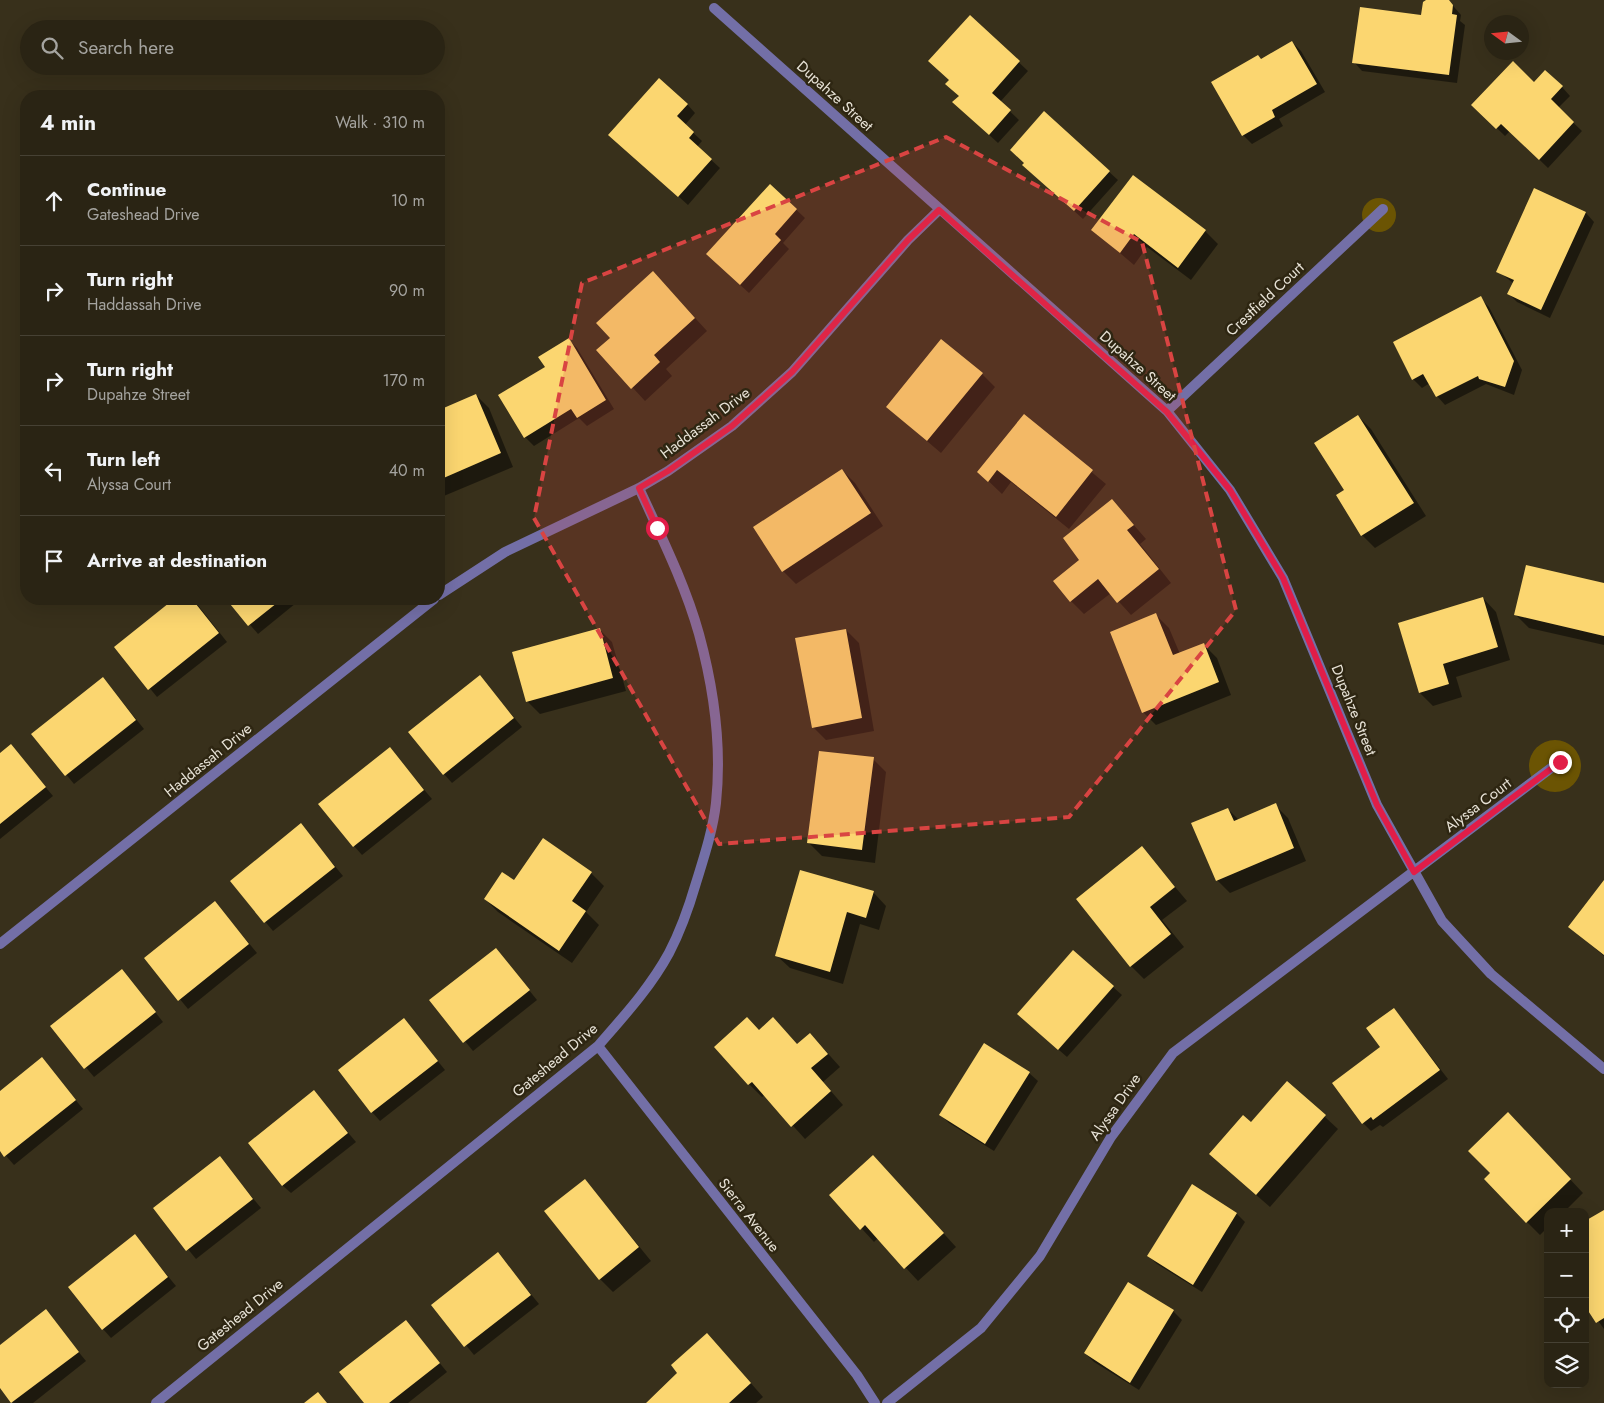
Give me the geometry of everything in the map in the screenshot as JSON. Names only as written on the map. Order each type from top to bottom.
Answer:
[{"type":"street","name":"Dupahze Street","points":[[714,8],[1167,412],[1230,490],[1283,578],[1377,805],[1442,921],[1491,974],[1604,1069]]},
{"type":"street","name":"Crestfield Court","points":[[1167,412],[1383,209]]},
{"type":"street","name":"Haddassah Drive","points":[[445,592],[505,552],[639,488],[668,471],[732,426],[792,372],[908,240],[939,210]]},
{"type":"street","name":"Gateshead Drive","points":[[156,1403],[598,1046],[637,1002],[669,953],[699,875],[716,804],[718,753],[713,696],[699,635],[684,590],[639,488]]},
{"type":"street","name":"Haddassah Drive","points":[[0,944],[426,605]]},
{"type":"street","name":"Alyssa Court","points":[[1414,872],[1560,762]]},
{"type":"street","name":"Alyssa Drive","points":[[887,1403],[981,1328],[993,1314],[1040,1256],[1111,1137],[1173,1053],[1414,872]]},
{"type":"street","name":"Sierra Avenue","points":[[598,1046],[857,1375],[875,1403]]},
{"type":"highlighted area","points":[[946,137],[1142,242],[1236,610],[1069,817],[719,844],[534,518],[582,283]]},
{"type":"shaded area","points":[[1379,198],[1386,199],[1391,203],[1395,208],[1395,222],[1391,227],[1386,231],[1379,232],[1372,231],[1367,227],[1363,222],[1362,215],[1363,208],[1367,203],[1372,199]]},
{"type":"shaded area","points":[[1550,740],[1560,740],[1570,744],[1577,751],[1581,766],[1577,781],[1570,788],[1560,792],[1550,792],[1540,788],[1533,781],[1529,771],[1529,761],[1533,751],[1540,744]]},
{"type":"building","points":[[1426,0],[1449,0],[1453,5],[1452,14],[1457,15],[1449,75],[1352,63],[1360,7],[1421,15],[1423,2]]},
{"type":"building","points":[[970,15],[1020,61],[992,93],[1011,110],[989,135],[952,102],[959,96],[945,84],[949,80],[928,61]]},
{"type":"building","points":[[1292,41],[1317,84],[1272,110],[1275,117],[1242,136],[1211,82],[1258,55],[1261,59]]},
{"type":"building","points":[[1513,61],[1534,82],[1545,70],[1563,86],[1551,99],[1574,122],[1539,160],[1501,124],[1496,129],[1471,105]]},
{"type":"building","points":[[659,78],[688,104],[677,116],[694,132],[689,138],[712,159],[678,197],[608,135]]},
{"type":"building","points":[[1044,111],[1110,171],[1074,211],[1022,165],[1024,163],[1010,150]]},
{"type":"building","points":[[1133,175],[1206,230],[1178,268],[1134,234],[1120,253],[1091,230]]},
{"type":"building","points":[[770,184],[797,209],[775,234],[781,240],[740,285],[706,254]]},
{"type":"building","points":[[1534,188],[1586,212],[1541,310],[1507,294],[1514,280],[1496,272]]},
{"type":"building","points":[[653,271],[695,318],[654,355],[660,362],[631,389],[596,350],[610,338],[596,323]]},
{"type":"building","points":[[1481,296],[1514,361],[1505,387],[1479,379],[1478,376],[1436,397],[1423,374],[1412,380],[1393,342]]},
{"type":"building","points":[[569,338],[606,400],[577,418],[571,409],[524,438],[498,395],[545,367],[538,357]]},
{"type":"building","points":[[941,339],[983,373],[927,441],[886,407]]},
{"type":"building","points":[[476,394],[501,453],[445,477],[445,407]]},
{"type":"building","points":[[1024,414],[1093,470],[1056,517],[997,470],[988,482],[977,472]]},
{"type":"building","points":[[1358,415],[1414,503],[1361,536],[1336,495],[1344,490],[1314,443]]},
{"type":"building","points":[[842,469],[871,513],[782,572],[753,527]]},
{"type":"building","points":[[1112,499],[1134,525],[1127,530],[1159,569],[1117,603],[1098,579],[1070,602],[1053,581],[1079,560],[1063,538]]},
{"type":"building","points":[[1526,565],[1604,583],[1604,636],[1514,615]]},
{"type":"building","points":[[1483,597],[1498,647],[1443,664],[1449,684],[1419,693],[1398,623]]},
{"type":"building","points":[[166,605],[197,605],[219,633],[148,690],[114,647]]},
{"type":"building","points":[[231,605],[274,605],[248,626]]},
{"type":"building","points":[[1156,613],[1173,655],[1204,643],[1219,682],[1142,713],[1110,632]]},
{"type":"building","points":[[600,628],[613,678],[526,702],[512,652]]},
{"type":"building","points":[[846,629],[862,718],[812,728],[795,638]]},
{"type":"building","points":[[480,675],[514,718],[443,775],[408,732]]},
{"type":"building","points":[[103,677],[136,720],[65,776],[31,734]]},
{"type":"building","points":[[11,744],[46,787],[0,824],[0,753]]},
{"type":"building","points":[[390,747],[424,790],[353,847],[318,804]]},
{"type":"building","points":[[819,751],[874,757],[862,850],[807,843]]},
{"type":"building","points":[[1276,803],[1294,848],[1216,881],[1191,823],[1228,808],[1234,821]]},
{"type":"building","points":[[301,823],[335,867],[264,923],[230,881]]},
{"type":"building","points":[[543,838],[592,872],[572,901],[586,911],[559,951],[484,899],[502,872],[514,880]]},
{"type":"building","points":[[1142,846],[1175,887],[1150,907],[1171,934],[1130,967],[1076,899]]},
{"type":"building","points":[[800,870],[874,891],[866,918],[847,912],[830,972],[775,956]]},
{"type":"building","points":[[1604,880],[1604,955],[1568,927]]},
{"type":"building","points":[[215,901],[249,944],[178,1001],[144,958]]},
{"type":"building","points":[[496,948],[530,990],[463,1043],[429,1000]]},
{"type":"building","points":[[1073,950],[1114,986],[1058,1050],[1017,1014]]},
{"type":"building","points":[[122,969],[156,1012],[84,1069],[50,1026]]},
{"type":"building","points":[[1394,1008],[1440,1070],[1373,1120],[1371,1117],[1362,1124],[1332,1083],[1380,1047],[1366,1028]]},
{"type":"building","points":[[747,1017],[759,1030],[773,1017],[797,1044],[810,1033],[828,1054],[811,1068],[831,1091],[791,1127],[752,1082],[748,1085],[714,1047]]},
{"type":"building","points":[[404,1018],[438,1061],[371,1113],[338,1070]]},
{"type":"building","points":[[984,1043],[1030,1072],[985,1144],[939,1115]]},
{"type":"building","points":[[42,1057],[76,1100],[4,1157],[0,1151],[0,1091]]},
{"type":"building","points":[[1287,1081],[1326,1115],[1256,1195],[1209,1154],[1243,1115],[1251,1122]]},
{"type":"building","points":[[314,1090],[348,1133],[282,1186],[248,1143]]},
{"type":"building","points":[[1508,1112],[1571,1179],[1526,1223],[1484,1179],[1490,1173],[1468,1151]]},
{"type":"building","points":[[873,1155],[944,1233],[904,1269],[865,1225],[860,1230],[829,1195]]},
{"type":"building","points":[[220,1156],[253,1199],[186,1251],[153,1208]]},
{"type":"building","points":[[585,1179],[639,1247],[599,1280],[544,1211]]},
{"type":"building","points":[[1192,1184],[1237,1213],[1193,1285],[1147,1256]]},
{"type":"building","points":[[1604,1210],[1604,1318],[1596,1323],[1589,1312],[1589,1219]]},
{"type":"building","points":[[135,1234],[168,1277],[102,1330],[68,1287]]},
{"type":"building","points":[[498,1252],[531,1295],[464,1347],[431,1305]]},
{"type":"building","points":[[1128,1282],[1174,1310],[1130,1383],[1084,1353]]},
{"type":"building","points":[[46,1309],[79,1352],[11,1403],[0,1388],[0,1345]]},
{"type":"building","points":[[406,1320],[440,1363],[389,1403],[364,1403],[339,1372]]},
{"type":"building","points":[[707,1333],[751,1383],[729,1403],[646,1403],[677,1373],[671,1365]]},
{"type":"building","points":[[318,1392],[327,1403],[304,1403]]},
{"type":"route","points":[[657,528],[639,488],[668,471],[732,426],[792,372],[908,240],[939,210],[1167,412],[1230,490],[1283,578],[1377,805],[1414,872],[1560,762]]}]
